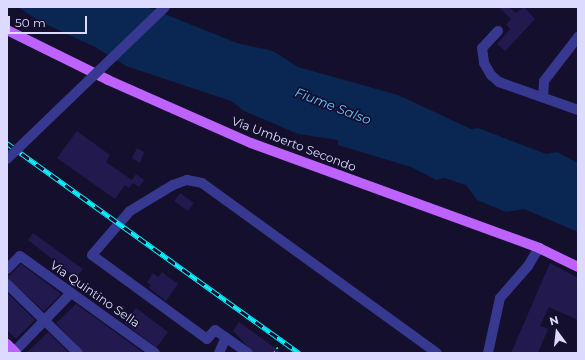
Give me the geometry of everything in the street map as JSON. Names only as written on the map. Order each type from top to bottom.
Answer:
[{"type":"main road","name":"Via Umberto Secondo","points":[[7,30],[108,80],[251,143],[539,248],[578,267]]},
{"type":"main road","points":[[7,344],[14,352]]},
{"type":"street","points":[[7,159],[165,7]]},
{"type":"street","points":[[498,31],[482,48],[487,70],[499,82],[578,110]]},
{"type":"street","points":[[543,97],[544,81],[578,37]]},
{"type":"street","points":[[248,353],[215,330],[207,338],[92,254],[130,211],[179,182],[187,180],[202,183],[437,353]]},
{"type":"street","points":[[488,353],[500,298],[528,266],[539,248]]},
{"type":"street","name":"Via Quintino Sella","points":[[7,269],[20,256],[148,351]]},
{"type":"street","points":[[7,284],[78,353]]},
{"type":"street","points":[[14,352],[71,293]]},
{"type":"street","points":[[219,353],[226,337]]},
{"type":"path","points":[[274,353],[278,347]]},
{"type":"water","name":"Fiume Salso","points":[[18,7],[147,7],[237,43],[273,51],[298,67],[398,95],[471,129],[478,128],[546,154],[557,152],[578,163],[578,232],[524,209],[506,212],[477,200],[466,185],[444,178],[436,180],[411,167],[338,145],[338,140],[298,134],[244,111],[231,101],[126,66],[95,47],[39,21]]},
{"type":"building","points":[[499,7],[509,7],[516,13],[524,7],[535,19],[505,51],[497,44],[510,29],[506,25],[511,19]]},
{"type":"building","points":[[77,131],[110,155],[106,162],[132,180],[136,174],[144,180],[139,187],[133,183],[129,188],[125,185],[115,199],[57,158]]},
{"type":"building","points":[[137,148],[144,152],[140,163],[132,158]]},
{"type":"building","points":[[180,193],[194,203],[188,211],[174,201]]},
{"type":"building","points":[[33,233],[83,269],[76,278],[28,240]]},
{"type":"building","points":[[550,263],[578,278],[578,320],[549,307],[540,326],[548,329],[538,353],[511,353]]},
{"type":"building","points":[[21,264],[61,294],[44,311],[7,278]]},
{"type":"building","points":[[162,272],[178,284],[166,301],[149,288],[151,285],[147,282],[153,273],[158,277]]},
{"type":"building","points":[[7,293],[35,320],[16,339],[7,330]]},
{"type":"building","points":[[76,304],[144,353],[84,353],[56,323]]},
{"type":"building","points":[[136,308],[168,332],[157,347],[125,323]]},
{"type":"building","points":[[239,322],[282,353],[254,353],[233,331]]},
{"type":"building","points":[[48,332],[69,353],[26,353],[38,342]]},
{"type":"railway","points":[[7,143],[299,353]]}]
